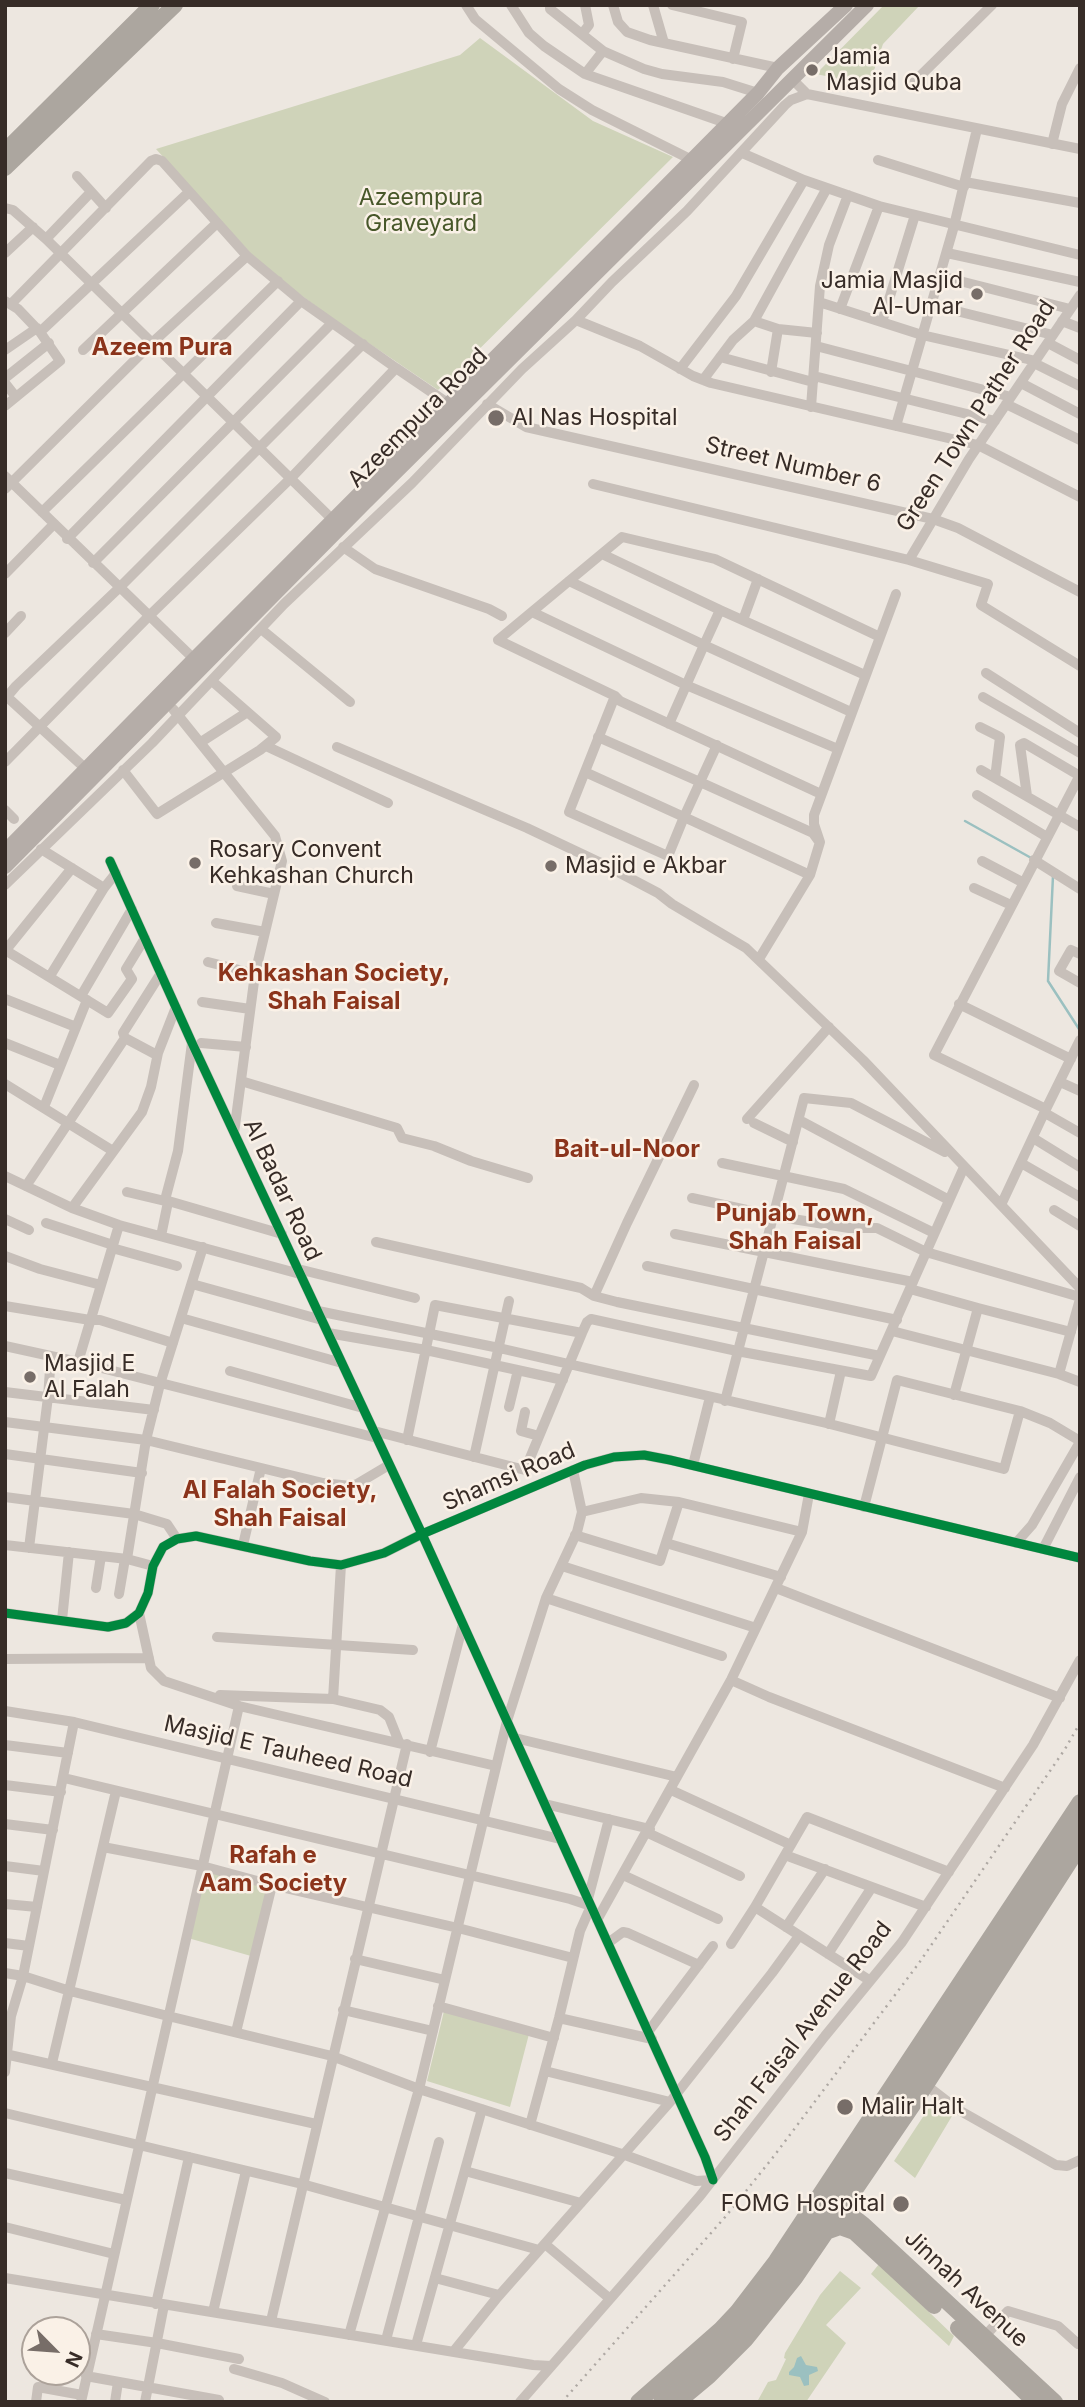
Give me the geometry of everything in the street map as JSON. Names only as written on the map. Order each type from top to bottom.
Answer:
[{"type":"highway","points":[[5,151],[11,135],[152,5]]},
{"type":"highway","points":[[5,168],[175,5]]},
{"type":"highway","points":[[651,2399],[710,2358],[738,2330],[780,2279],[976,1973],[1080,1802]]},
{"type":"highway","points":[[651,2399],[737,2312],[776,2262],[849,2152],[1080,1823]]},
{"type":"highway","points":[[678,2402],[712,2373],[764,2317],[795,2278],[926,2085],[1080,1846]]},
{"type":"highway","points":[[849,2152],[855,2162],[869,2168]]},
{"type":"highway","points":[[805,2219],[841,2211]]},
{"type":"highway","name":"Jinnah Avenue","points":[[841,2211],[850,2214],[864,2225],[985,2343],[1035,2402]]},
{"type":"highway","name":"Jinnah Avenue","points":[[826,2232],[840,2227],[854,2232],[1055,2402]]},
{"type":"highway","points":[[697,2351],[694,2363],[696,2368],[704,2373],[712,2373]]},
{"type":"main road","name":"Azeempura Road","points":[[5,851],[758,93],[778,68],[846,5]]},
{"type":"main road","name":"Azeempura Road","points":[[5,867],[166,703],[867,5]]},
{"type":"street","points":[[466,5],[475,19],[559,89],[592,110],[705,166]]},
{"type":"street","points":[[511,5],[529,33],[585,74],[726,123]]},
{"type":"street","points":[[550,5],[550,9],[603,51],[662,74],[723,82],[758,93]]},
{"type":"street","points":[[582,34],[589,25],[585,5]]},
{"type":"street","points":[[613,5],[618,22],[627,32],[664,43],[778,68]]},
{"type":"street","points":[[653,5],[664,43]]},
{"type":"street","points":[[672,5],[742,22],[733,59]]},
{"type":"street","points":[[914,82],[992,5]]},
{"type":"street","points":[[585,74],[603,51]]},
{"type":"street","points":[[1052,144],[1062,104],[1080,68]]},
{"type":"street","points":[[792,79],[807,94],[1080,149]]},
{"type":"street","points":[[5,885],[212,681],[284,604],[412,483],[522,369],[687,211],[785,105],[807,94]]},
{"type":"street","points":[[896,426],[947,253],[977,129]]},
{"type":"street","points":[[742,153],[804,180],[879,206],[1080,255]]},
{"type":"street","points":[[5,406],[60,363],[60,359],[39,330],[8,302],[61,254],[151,161],[156,159],[162,161],[247,256],[301,301],[449,404]]},
{"type":"street","points":[[877,160],[964,184],[1080,203]]},
{"type":"street","points":[[77,176],[106,208]]},
{"type":"street","points":[[680,369],[736,296],[804,180]]},
{"type":"street","points":[[703,380],[733,340],[754,321],[827,188]]},
{"type":"street","points":[[46,239],[91,192]]},
{"type":"street","points":[[5,350],[39,330],[188,193]]},
{"type":"street","points":[[811,407],[819,302],[829,245],[848,195]]},
{"type":"street","points":[[840,309],[879,206]]},
{"type":"street","points":[[5,208],[13,210],[46,239],[333,520]]},
{"type":"street","points":[[882,322],[915,215]]},
{"type":"street","points":[[83,350],[217,223]]},
{"type":"street","points":[[5,253],[33,227]]},
{"type":"street","points":[[947,253],[1080,282]]},
{"type":"street","points":[[194,659],[67,539],[43,512],[8,483],[153,342],[247,256]]},
{"type":"street","points":[[940,276],[1076,304]]},
{"type":"street","points":[[43,512],[278,281]]},
{"type":"street","points":[[67,539],[301,301]]},
{"type":"street","points":[[819,302],[922,335],[1035,362],[1080,386]]},
{"type":"street","name":"Green Town Pather Road","points":[[909,560],[978,445],[1076,304]]},
{"type":"street","points":[[932,305],[1050,339],[1080,360]]},
{"type":"street","points":[[576,320],[640,346],[703,380],[978,445],[1080,497]]},
{"type":"street","points":[[754,321],[778,329],[817,333]]},
{"type":"street","points":[[1062,321],[1080,328]]},
{"type":"street","points":[[93,563],[332,323]]},
{"type":"street","points":[[771,372],[778,329]]},
{"type":"street","points":[[5,377],[49,343]]},
{"type":"street","points":[[87,770],[6,697],[363,345]]},
{"type":"street","points":[[816,346],[911,370],[1009,400],[1080,440]]},
{"type":"street","points":[[720,357],[771,372],[904,397],[995,421]]},
{"type":"street","points":[[5,762],[149,616],[291,478],[396,368]]},
{"type":"street","points":[[5,383],[16,397]]},
{"type":"street","points":[[1021,383],[1080,414]]},
{"type":"street","name":"Street Number 6","points":[[487,404],[526,427],[933,519],[958,528],[1080,592]]},
{"type":"street","points":[[593,484],[909,560],[988,584],[981,605],[1080,666]]},
{"type":"street","points":[[5,573],[54,524]]},
{"type":"street","points":[[821,794],[620,701],[615,696],[498,640],[622,537],[715,559],[880,637]]},
{"type":"street","points":[[343,547],[375,569],[502,616]]},
{"type":"street","points":[[602,554],[865,674]]},
{"type":"street","points":[[743,620],[758,579]]},
{"type":"street","points":[[569,581],[851,712]]},
{"type":"street","points":[[759,959],[810,875],[820,842],[814,815],[896,594]]},
{"type":"street","points":[[669,723],[720,610]]},
{"type":"street","points":[[532,612],[686,685],[838,749]]},
{"type":"street","points":[[5,633],[21,616]]},
{"type":"street","points":[[261,629],[350,702]]},
{"type":"street","points":[[986,673],[1080,733]]},
{"type":"street","points":[[123,770],[157,814],[266,746],[276,737],[212,681]]},
{"type":"street","points":[[615,696],[569,812],[668,856],[717,745]]},
{"type":"street","points":[[983,697],[1080,753]]},
{"type":"street","points":[[166,703],[179,713],[275,836],[282,861],[255,974],[234,1133]]},
{"type":"street","points":[[201,742],[246,713]]},
{"type":"street","points":[[979,727],[1000,737],[995,778]]},
{"type":"street","points":[[598,737],[813,833],[820,842]]},
{"type":"street","points":[[1027,796],[1020,745],[1024,743],[1080,776],[1075,795],[1059,814],[1022,882],[934,1055],[1046,1111],[1080,1133]]},
{"type":"street","points":[[266,746],[388,803]]},
{"type":"street","points":[[337,747],[527,828],[601,863],[658,893],[746,948],[829,1027],[1080,1288]]},
{"type":"street","points":[[981,770],[1080,827]]},
{"type":"street","points":[[585,772],[810,875]]},
{"type":"street","points":[[977,795],[1047,836]]},
{"type":"street","points":[[5,810],[13,820]]},
{"type":"street","points":[[41,849],[104,888]]},
{"type":"street","points":[[1034,860],[1080,888]]},
{"type":"street","name":"Al Badar Road","points":[[110,861],[422,1534],[650,2036],[673,2098],[705,2157],[713,2180]]},
{"type":"street","points":[[982,861],[1022,882]]},
{"type":"street","points":[[72,868],[5,951],[50,976],[106,1013],[111,1013],[132,979],[126,969],[145,938]]},
{"type":"street","points":[[50,976],[116,873]]},
{"type":"street","points":[[237,886],[274,894]]},
{"type":"street","points":[[974,888],[1011,905]]},
{"type":"street","points":[[44,1107],[76,1027],[84,998],[132,909]]},
{"type":"street","points":[[216,923],[265,932]]},
{"type":"street","points":[[1080,954],[1071,950],[1059,971],[1080,983]]},
{"type":"street","points":[[208,962],[255,974]]},
{"type":"street","points":[[158,1053],[155,1054],[125,1038],[123,1033],[161,973]]},
{"type":"street","points":[[5,999],[76,1027]]},
{"type":"street","points":[[202,1002],[250,1009]]},
{"type":"street","points":[[959,1004],[1071,1059]]},
{"type":"street","points":[[72,1208],[142,1112],[151,1087],[158,1053],[176,1007]]},
{"type":"street","points":[[793,1142],[751,1121],[829,1027]]},
{"type":"street","points":[[26,1186],[125,1038]]},
{"type":"street","points":[[1001,1205],[1080,1040]]},
{"type":"street","points":[[5,1043],[60,1065]]},
{"type":"street","points":[[161,1236],[167,1201],[164,1197],[178,1151],[196,1043],[246,1047]]},
{"type":"street","points":[[241,1081],[397,1128],[402,1138],[528,1178]]},
{"type":"street","points":[[1060,1082],[1080,1091]]},
{"type":"street","points":[[5,1084],[113,1151]]},
{"type":"street","points":[[594,1296],[694,1085]]},
{"type":"street","points":[[725,1401],[804,1098],[850,1103],[954,1156]]},
{"type":"street","points":[[799,1120],[949,1200]]},
{"type":"street","points":[[1032,1138],[1080,1167]]},
{"type":"street","points":[[723,1163],[844,1189],[934,1233]]},
{"type":"street","points":[[1021,1163],[1080,1197]]},
{"type":"street","points":[[5,1346],[525,1470],[582,1333],[591,1319],[737,1351],[871,1376],[964,1167]]},
{"type":"street","points":[[5,1176],[72,1208],[119,1225],[299,1272],[415,1298]]},
{"type":"street","points":[[127,1192],[219,1214],[282,1234]]},
{"type":"street","points":[[692,1198],[774,1216],[849,1228],[877,1228],[926,1252],[1080,1298],[1059,1374]]},
{"type":"street","points":[[1054,1210],[1080,1226]]},
{"type":"street","points":[[5,1219],[29,1230]]},
{"type":"street","points":[[46,1223],[112,1247],[177,1266]]},
{"type":"street","points":[[78,1362],[119,1225]]},
{"type":"street","points":[[675,1234],[911,1286],[978,1308],[1071,1332]]},
{"type":"street","points":[[376,1242],[581,1288],[594,1296],[880,1356]]},
{"type":"street","points":[[119,1594],[146,1440],[160,1384],[203,1247]]},
{"type":"street","points":[[5,1256],[101,1286]]},
{"type":"street","points":[[647,1266],[897,1320]]},
{"type":"street","points":[[192,1284],[320,1315],[430,1333],[499,1348],[829,1424],[1004,1469],[1020,1412]]},
{"type":"street","points":[[474,1457],[509,1301]]},
{"type":"street","points":[[407,1440],[436,1304],[582,1333]]},
{"type":"street","points":[[5,1306],[100,1320],[173,1343]]},
{"type":"street","points":[[954,1395],[978,1308]]},
{"type":"street","points":[[181,1318],[342,1363]]},
{"type":"street","points":[[892,1331],[1059,1374],[1080,1382]]},
{"type":"street","points":[[328,1332],[563,1380]]},
{"type":"street","points":[[29,1548],[51,1356]]},
{"type":"street","points":[[509,1407],[518,1370]]},
{"type":"street","points":[[230,1371],[363,1408]]},
{"type":"street","points":[[829,1424],[841,1371]]},
{"type":"street","points":[[863,1507],[897,1380],[1020,1412],[1050,1423],[1080,1441],[1032,1525],[1016,1543]]},
{"type":"street","points":[[5,1392],[154,1410]]},
{"type":"street","points":[[693,1465],[710,1397]]},
{"type":"street","points":[[525,1412],[521,1431],[539,1436]]},
{"type":"street","points":[[5,1422],[146,1440],[323,1483],[350,1486],[358,1484],[389,1465]]},
{"type":"street","points":[[5,1454],[142,1473]]},
{"type":"street","name":"Shamsi Road","points":[[177,1539],[196,1536],[310,1561],[341,1565],[384,1553],[422,1534],[573,1470],[614,1457],[644,1455],[1080,1558]]},
{"type":"street","points":[[243,1545],[261,1468]]},
{"type":"street","points":[[349,2335],[419,2089],[507,1721],[547,1598],[575,1535],[582,1512],[573,1470]]},
{"type":"street","points":[[1043,1549],[1080,1477]]},
{"type":"street","points":[[597,1920],[731,1680],[802,1532],[809,1494]]},
{"type":"street","points":[[5,1497],[134,1514],[167,1524],[177,1539],[163,1547],[153,1566],[148,1593],[139,1613],[126,1623],[108,1626],[5,1613]]},
{"type":"street","points":[[582,1512],[640,1497],[679,1502],[802,1532]]},
{"type":"street","points":[[575,1535],[660,1561],[679,1502]]},
{"type":"street","points":[[666,1543],[781,1577]]},
{"type":"street","points":[[5,1545],[126,1559],[153,1566]]},
{"type":"street","points":[[62,1620],[69,1552]]},
{"type":"street","points":[[96,1588],[101,1556]]},
{"type":"street","points":[[333,1699],[341,1565]]},
{"type":"street","points":[[562,1566],[756,1628]]},
{"type":"street","points":[[776,1588],[1060,1698]]},
{"type":"street","points":[[547,1598],[722,1656]]},
{"type":"street","points":[[139,1613],[151,1668],[164,1681],[239,1706],[496,1766]]},
{"type":"street","points":[[430,1752],[463,1624]]},
{"type":"street","points":[[217,1637],[413,1650]]},
{"type":"street","points":[[5,1659],[149,1658]]},
{"type":"street","name":"Shah Faisal Avenue Road","points":[[520,2402],[713,2180],[869,1980],[902,1942],[1005,1788],[1080,1660]]},
{"type":"street","points":[[731,1680],[1005,1788]]},
{"type":"street","points":[[206,1695],[333,1699],[386,1713],[403,1743],[394,1799],[271,2321]]},
{"type":"street","points":[[91,2355],[239,1706]]},
{"type":"street","name":"Masjid E Tauheed Road","points":[[5,1711],[74,1722],[560,1839]]},
{"type":"street","points":[[5,2073],[8,2015],[23,1976],[74,1722]]},
{"type":"street","points":[[514,1738],[677,1777]]},
{"type":"street","points":[[5,1745],[68,1753]]},
{"type":"street","points":[[64,1778],[589,1903]]},
{"type":"street","points":[[5,1785],[61,1792]]},
{"type":"street","points":[[671,1790],[825,1869],[926,1906]]},
{"type":"street","points":[[52,2063],[116,1791]]},
{"type":"street","points":[[545,1804],[649,1831],[740,1876]]},
{"type":"street","points":[[731,1944],[807,1817],[949,1872]]},
{"type":"street","points":[[530,2125],[609,1819]]},
{"type":"street","points":[[5,1824],[53,1830]]},
{"type":"street","points":[[103,1847],[202,1866],[272,1885],[458,1927],[573,1958]]},
{"type":"street","points":[[5,1866],[44,1871]]},
{"type":"street","points":[[786,1927],[825,1869]]},
{"type":"street","points":[[623,1875],[718,1919]]},
{"type":"street","points":[[236,2032],[272,1885]]},
{"type":"street","points":[[828,1954],[872,1887]]},
{"type":"street","points":[[5,1904],[37,1907]]},
{"type":"street","points":[[755,1907],[869,1980]]},
{"type":"street","points":[[608,1943],[623,1933],[628,1933],[699,1965]]},
{"type":"street","points":[[454,2351],[499,2295],[673,2098],[799,1936]]},
{"type":"street","points":[[5,1944],[29,1946]]},
{"type":"street","points":[[559,2018],[650,2036],[713,1946]]},
{"type":"street","points":[[355,1959],[444,1980]]},
{"type":"street","points":[[5,1973],[332,2056],[419,2089],[625,2155],[696,2181],[713,2180]]},
{"type":"street","points":[[438,2006],[554,2038]]},
{"type":"street","points":[[343,2010],[433,2031]]},
{"type":"street","points":[[6,2054],[316,2124]]},
{"type":"street","points":[[545,2071],[673,2098]]},
{"type":"street","points":[[926,2085],[957,2109],[1056,2165],[1067,2166],[1080,2160]]},
{"type":"street","points":[[416,2345],[482,2109]]},
{"type":"street","points":[[5,2113],[302,2184],[449,2225],[542,2247],[609,2298]]},
{"type":"street","points":[[386,2340],[439,2142]]},
{"type":"street","points":[[145,2402],[157,2343],[160,2304],[189,2157]]},
{"type":"street","points":[[213,2312],[246,2171]]},
{"type":"street","points":[[465,2171],[581,2203]]},
{"type":"street","points":[[5,2173],[126,2200]]},
{"type":"street","points":[[5,2227],[114,2254]]},
{"type":"street","points":[[5,2278],[551,2366]]},
{"type":"street","points":[[435,2278],[499,2295]]},
{"type":"street","points":[[985,2343],[1008,2311],[1058,2326],[1079,2344]]},
{"type":"street","points":[[96,2334],[157,2343],[236,2364],[325,2402]]},
{"type":"street","points":[[91,2377],[178,2397],[219,2400]]},
{"type":"street","points":[[115,2402],[118,2382]]},
{"type":"street","points":[[36,2402],[38,2387],[81,2398]]},
{"type":"green space","points":[[884,5],[920,5],[883,44],[869,85],[816,74]]},
{"type":"green space","name":"Azeempura Graveyard","points":[[480,38],[593,121],[673,157],[438,390],[333,319],[262,266],[156,149],[460,55]]},
{"type":"green space","points":[[202,1870],[270,1887],[251,1956],[188,1938]]},
{"type":"green space","points":[[445,2007],[529,2034],[510,2107],[427,2081]]},
{"type":"green space","points":[[936,2097],[955,2111],[915,2178],[894,2161]]},
{"type":"green space","points":[[879,2264],[954,2336],[949,2346],[871,2274]]},
{"type":"green space","points":[[840,2271],[861,2288],[826,2325],[846,2343],[806,2402],[757,2402],[768,2382],[776,2380],[786,2359],[785,2353],[820,2295]]},
{"type":"water","points":[[801,2356],[806,2365],[817,2367],[818,2371],[809,2375],[809,2385],[804,2386],[800,2377],[789,2375],[797,2358]]},
{"type":"waterway","points":[[965,821],[1033,859]]},
{"type":"waterway","points":[[1053,876],[1048,981],[1079,1029]]},
{"type":"railway","points":[[562,2402],[726,2216],[774,2156],[919,1963],[1080,1723]]},
{"type":"cycle path","points":[[110,861],[192,1043],[422,1534],[705,2157],[713,2180]]},
{"type":"cycle path","points":[[5,1613],[108,1627],[126,1623],[139,1613],[148,1593],[153,1566],[163,1547],[177,1539],[196,1536],[310,1561],[341,1565],[384,1553],[422,1534],[585,1465],[614,1457],[644,1455],[1080,1558]]},
{"type":"place","name":"Jamia Masjid Quba","points":[[812,70]]},
{"type":"place","name":"Jamia Masjid Al-Umar","points":[[977,294]]},
{"type":"place","name":"Al Nas Hospital","points":[[496,418]]},
{"type":"place","name":"Rosary Convent Kehkashan Church","points":[[195,863]]},
{"type":"place","name":"Masjid e Akbar","points":[[551,866]]},
{"type":"place","name":"Masjid E Al Falah","points":[[30,1377]]},
{"type":"place","name":"Malir Halt","points":[[845,2107]]},
{"type":"place","name":"FOMG Hospital","points":[[901,2204]]},
{"type":"district","name":"Azeem Pura","points":[[162,348]]},
{"type":"district","name":"Kehkashan Society, Shah Faisal","points":[[334,988]]},
{"type":"district","name":"Bait-ul-Noor","points":[[627,1150]]},
{"type":"district","name":"Punjab Town, Shah Faisal","points":[[795,1228]]},
{"type":"district","name":"Al Falah Society, Shah Faisal","points":[[280,1505]]},
{"type":"district","name":"Rafah e Aam Society","points":[[273,1870]]}]
